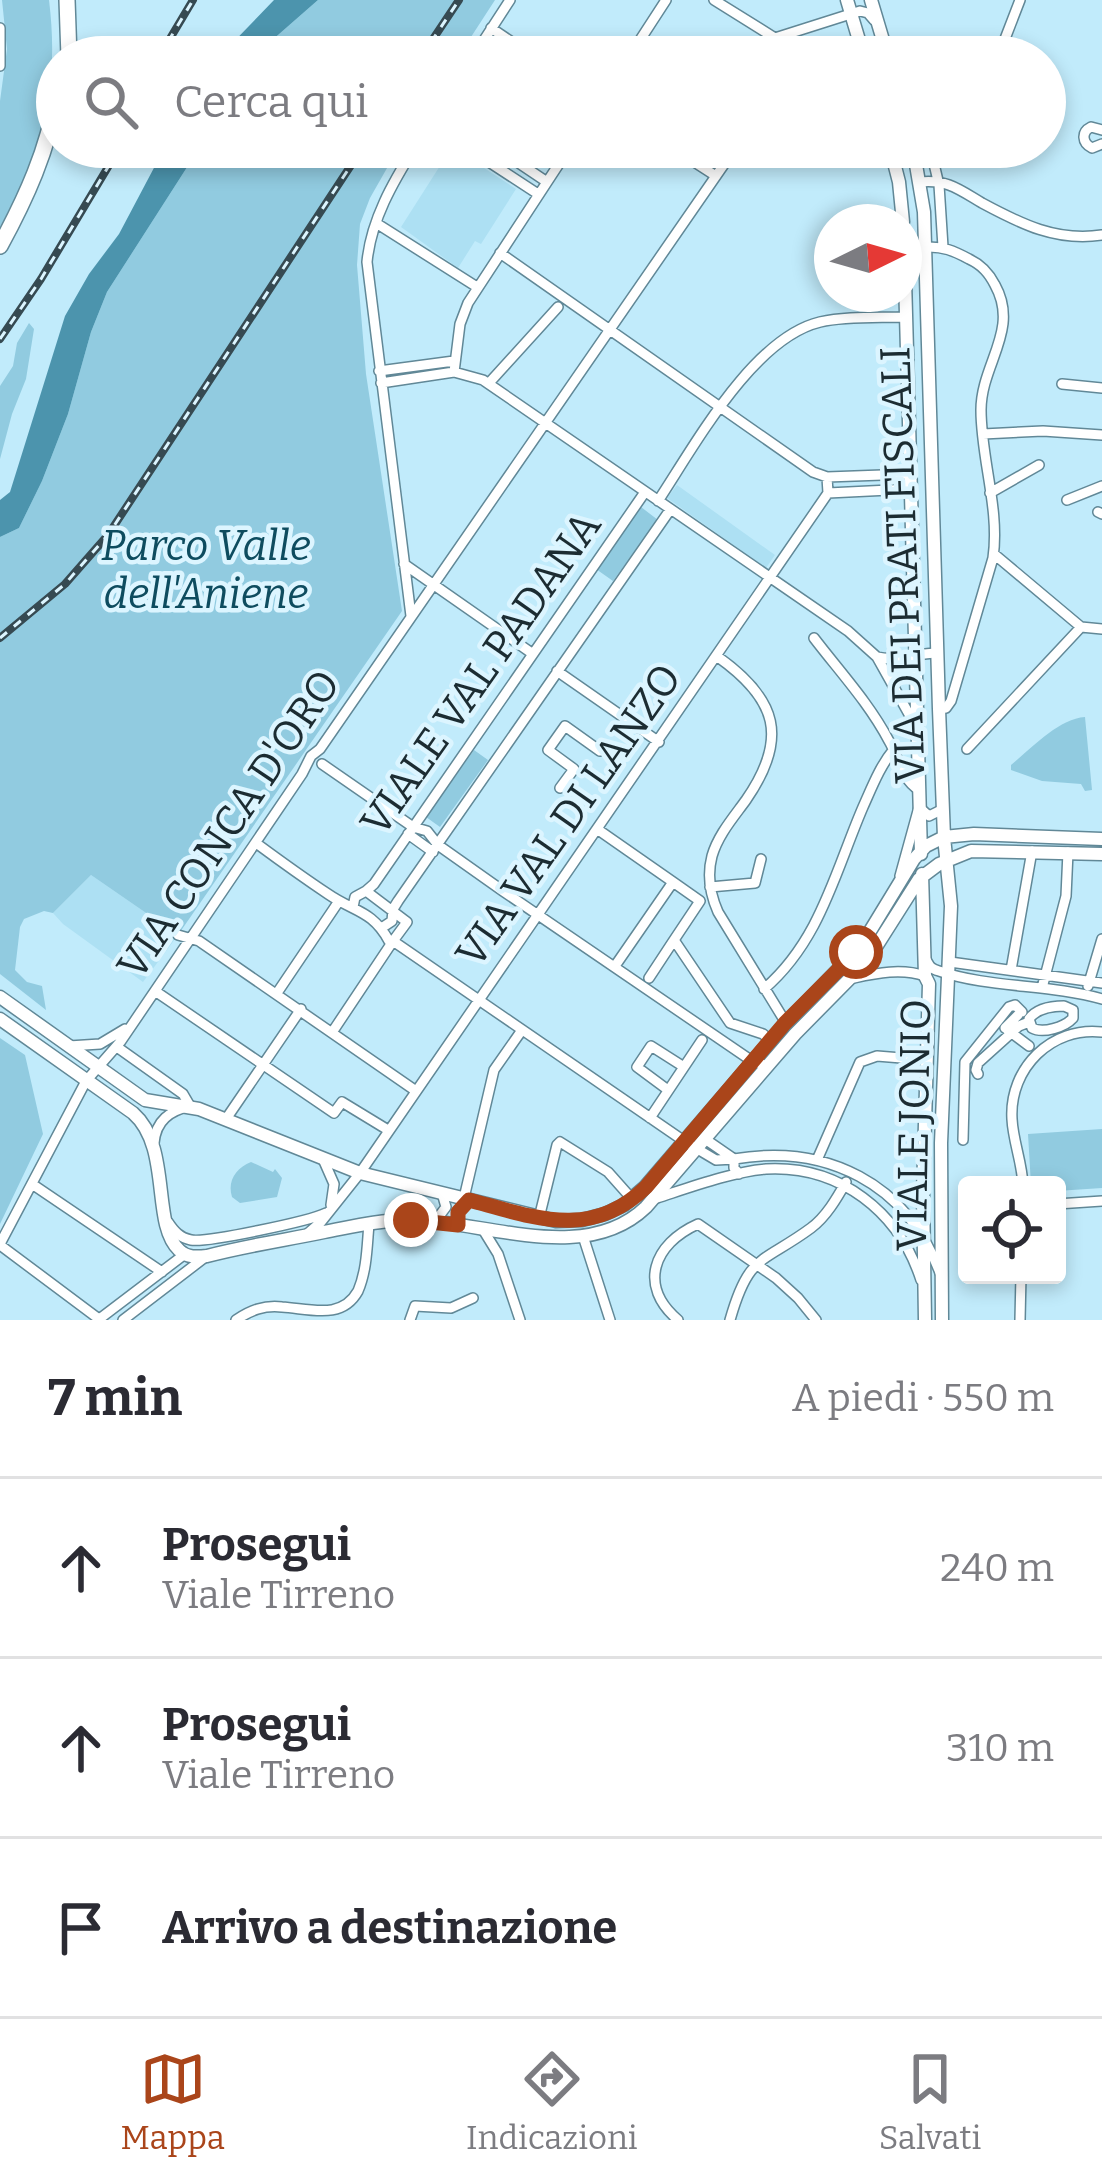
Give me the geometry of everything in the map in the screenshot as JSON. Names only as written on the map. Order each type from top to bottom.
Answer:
[{"type":"highway","points":[[58,0],[62,36]]},
{"type":"highway","points":[[66,36],[67,0]]},
{"type":"highway","points":[[0,247],[38,168]]},
{"type":"highway","points":[[0,265],[46,168]]},
{"type":"main road","points":[[871,0],[882,36]]},
{"type":"main road","points":[[849,7],[858,36]]},
{"type":"main road","points":[[895,168],[900,204]]},
{"type":"main road","name":"VIA DEI PRATI FISCALI","points":[[917,168],[926,247],[937,653],[944,708],[940,756],[948,860]]},
{"type":"main road","name":"VIA DEI PRATI FISCALI","points":[[905,312],[922,876]]},
{"type":"main road","points":[[0,1019],[144,1123],[157,1160],[173,1242],[185,1254],[207,1256],[369,1223],[434,1223],[462,1209],[565,1222],[592,1219],[632,1199],[696,1143],[767,1066],[845,973],[921,850],[944,837],[982,833],[1102,839]]},
{"type":"main road","points":[[0,997],[148,1101],[190,1106],[360,1173],[442,1193],[482,1228],[583,1236],[637,1216],[785,1023],[875,952],[922,876],[971,850],[1102,854]]},
{"type":"main road","name":"VIALE JONIO","points":[[942,1320],[948,860]]},
{"type":"main road","name":"VIALE JONIO","points":[[922,876],[927,980],[925,1320]]},
{"type":"street","points":[[486,36],[510,0]]},
{"type":"street","points":[[643,36],[666,0]]},
{"type":"street","points":[[714,0],[772,36]]},
{"type":"street","points":[[1006,36],[1020,0]]},
{"type":"street","points":[[780,36],[849,7],[867,13],[880,30]]},
{"type":"street","points":[[0,28],[0,66]]},
{"type":"street","points":[[491,28],[503,36]]},
{"type":"street","points":[[1102,130],[1091,127],[1083,138],[1092,148],[1102,144]]},
{"type":"street","points":[[403,168],[376,223],[367,272],[411,616]]},
{"type":"street","points":[[498,168],[538,194]]},
{"type":"street","points":[[526,168],[547,182]]},
{"type":"street","points":[[454,366],[461,318],[477,287],[556,168]]},
{"type":"street","points":[[704,168],[716,176]]},
{"type":"street","points":[[433,586],[722,168]]},
{"type":"street","points":[[935,168],[943,247]]},
{"type":"street","points":[[920,182],[938,180],[1044,232],[1069,237],[1102,235]]},
{"type":"street","points":[[376,223],[477,287]]},
{"type":"street","points":[[926,247],[943,247],[984,268],[1004,306],[1004,334],[982,392],[994,554],[944,708]]},
{"type":"street","points":[[500,253],[813,472],[827,477],[910,474]]},
{"type":"street","points":[[489,383],[558,307]]},
{"type":"street","points":[[658,501],[721,408],[775,344],[830,321],[905,317]]},
{"type":"street","points":[[380,377],[454,366],[489,383],[848,631],[877,657],[917,728]]},
{"type":"street","points":[[907,376],[929,376]]},
{"type":"street","points":[[1062,384],[1102,388]]},
{"type":"street","points":[[983,434],[1043,430],[1102,435]]},
{"type":"street","points":[[990,493],[1039,465]]},
{"type":"street","points":[[827,477],[828,493],[910,489]]},
{"type":"street","points":[[1066,500],[1102,486]]},
{"type":"street","name":"VIALE VAL PADANA","points":[[353,907],[355,897],[374,884],[645,492]]},
{"type":"street","name":"VIA VAL DI LANZO","points":[[306,1235],[360,1173],[828,493]]},
{"type":"street","name":"VIALE VAL PADANA","points":[[383,927],[394,919],[392,909],[670,510]]},
{"type":"street","points":[[994,554],[1081,627],[1102,629]]},
{"type":"street","points":[[404,564],[659,742]]},
{"type":"street","name":"VIA CONCA D'ORO","points":[[86,1081],[116,1047],[311,756],[433,586]]},
{"type":"street","points":[[967,748],[1081,627]]},
{"type":"street","points":[[814,638],[866,704],[910,784],[918,789]]},
{"type":"street","points":[[877,657],[896,660],[937,653]]},
{"type":"street","points":[[533,654],[557,671]]},
{"type":"street","points":[[718,657],[759,693],[772,738],[762,773],[717,842],[710,861],[710,887],[718,912],[785,1023]]},
{"type":"street","points":[[560,788],[574,769],[548,750],[565,726],[600,751]]},
{"type":"street","points":[[320,748],[322,764],[410,831],[427,830],[435,848],[752,1061],[767,1066]]},
{"type":"street","points":[[764,988],[787,968],[812,933],[866,800],[893,748]]},
{"type":"street","points":[[917,753],[930,751],[940,756]]},
{"type":"street","points":[[302,774],[322,764]]},
{"type":"street","points":[[898,884],[919,807],[928,816],[943,809]]},
{"type":"street","points":[[597,829],[700,902],[649,978]]},
{"type":"street","points":[[256,843],[383,927],[387,939],[650,1118],[734,1160]]},
{"type":"street","points":[[1009,982],[1033,851]]},
{"type":"street","points":[[1042,988],[1066,896],[1069,852]]},
{"type":"street","points":[[710,887],[755,883],[761,859]]},
{"type":"street","points":[[615,966],[673,882]]},
{"type":"street","points":[[333,1031],[406,921],[366,890]]},
{"type":"street","points":[[277,993],[339,902]]},
{"type":"street","points":[[178,935],[191,937],[277,993],[416,1091]]},
{"type":"street","points":[[1086,994],[1102,939]]},
{"type":"street","points":[[674,940],[728,1021],[770,1041]]},
{"type":"street","points":[[925,958],[933,969],[949,974],[1102,999]]},
{"type":"street","points":[[845,973],[912,972],[939,982],[949,974],[1011,969],[1102,983]]},
{"type":"street","points":[[154,992],[334,1113],[342,1102],[388,1130]]},
{"type":"street","points":[[978,1074],[978,1063],[1011,1033],[1024,992]]},
{"type":"street","points":[[963,1140],[965,1062],[1005,1012],[1021,1013],[1031,1015],[1048,1007],[1067,1006],[1079,1013],[1068,1023],[1041,1031],[1034,1030],[1021,1013]]},
{"type":"street","points":[[226,1119],[301,1010]]},
{"type":"street","points":[[69,1046],[100,1044],[130,1026]]},
{"type":"street","points":[[462,1209],[494,1070],[522,1030]]},
{"type":"street","points":[[1023,1176],[1012,1119],[1026,1066],[1057,1038],[1080,1031],[1102,1032]]},
{"type":"street","points":[[1011,1033],[1029,1046]]},
{"type":"street","points":[[650,1118],[702,1040]]},
{"type":"street","points":[[668,1090],[637,1067],[651,1046],[683,1067]]},
{"type":"street","points":[[116,1047],[179,1091],[190,1106],[173,1111],[159,1124],[154,1137],[157,1160]]},
{"type":"street","points":[[817,1160],[860,1062],[874,1056],[926,1060]]},
{"type":"street","points":[[86,1081],[0,1245],[98,1320],[185,1254]]},
{"type":"street","points":[[539,1218],[560,1142],[608,1172],[632,1199]]},
{"type":"street","points":[[696,1143],[722,1161],[733,1176]]},
{"type":"street","points":[[722,1161],[776,1154],[817,1160],[851,1172],[901,1207],[923,1239],[943,1284]]},
{"type":"street","points":[[166,1219],[178,1234],[199,1240],[304,1221],[328,1212],[334,1184],[322,1159]]},
{"type":"street","points":[[733,1176],[734,1160]]},
{"type":"street","points":[[652,1200],[761,1169],[814,1174],[868,1200],[894,1226],[914,1259],[924,1289]]},
{"type":"street","points":[[730,1320],[754,1265],[815,1225],[851,1172]]},
{"type":"street","points":[[32,1184],[162,1272]]},
{"type":"street","points":[[434,1223],[446,1207],[442,1193]]},
{"type":"street","points":[[901,1207],[923,1193]]},
{"type":"street","points":[[1066,1203],[1102,1201]]},
{"type":"street","points":[[236,1320],[252,1310],[270,1307],[320,1316],[344,1310],[360,1285],[369,1223]]},
{"type":"street","points":[[678,1320],[660,1301],[654,1274],[661,1253],[682,1232],[699,1225],[793,1293],[816,1320]]},
{"type":"street","points":[[482,1228],[498,1254],[520,1320]]},
{"type":"street","points":[[583,1236],[610,1320]]},
{"type":"street","points":[[123,1320],[207,1256]]},
{"type":"street","points":[[1020,1320],[1021,1284]]},
{"type":"street","points":[[410,1320],[415,1306],[452,1314],[472,1298]]},
{"type":"shaded area","points":[[274,0],[318,0],[277,36],[239,36]]},
{"type":"shaded area","points":[[154,168],[187,168],[107,292],[42,481],[19,528],[0,537],[0,500],[10,492],[65,316],[119,234]]},
{"type":"shaded area","points":[[439,168],[484,168],[516,189],[481,244],[475,241],[458,268],[401,227]]},
{"type":"shaded area","points":[[677,485],[775,555],[766,568],[667,498]]},
{"type":"shaded area","points":[[91,875],[178,935],[143,982],[53,913]]},
{"type":"green space","points":[[2,0],[49,0],[52,36],[36,36],[36,148],[0,227],[0,101],[7,49]]},
{"type":"green space","points":[[318,0],[495,0],[472,36],[277,36]]},
{"type":"green space","name":"Parco Valle dell'Aniene","points":[[187,168],[387,168],[360,224],[357,265],[366,374],[402,611],[178,935],[91,875],[53,913],[44,911],[24,919],[15,970],[27,982],[42,986],[46,1010],[0,974],[0,537],[19,528],[42,481],[107,292]]},
{"type":"green space","points":[[29,323],[34,329],[26,379],[0,459],[0,386]]},
{"type":"green space","points":[[641,507],[658,520],[613,581],[596,569]]},
{"type":"green space","points":[[1085,717],[1092,790],[1011,770],[1046,735]]},
{"type":"green space","points":[[474,750],[488,760],[440,827],[426,817]]},
{"type":"green space","points":[[0,1038],[25,1055],[43,1134],[0,1224]]},
{"type":"green space","points":[[1102,1129],[1102,1188],[1066,1190],[1066,1176],[1030,1176],[1028,1134]]},
{"type":"green space","points":[[251,1162],[275,1169],[282,1178],[277,1197],[240,1203],[232,1197],[234,1176]]},
{"type":"railway","points":[[172,36],[193,0]]},
{"type":"railway","points":[[435,36],[459,0]]},
{"type":"railway","points":[[0,339],[107,168]]},
{"type":"railway","points":[[0,638],[65,584],[108,535],[349,168]]},
{"type":"route","points":[[411,1220],[458,1225],[458,1212],[469,1200],[565,1222],[592,1219],[624,1205],[646,1187],[797,1010],[856,952]]}]
